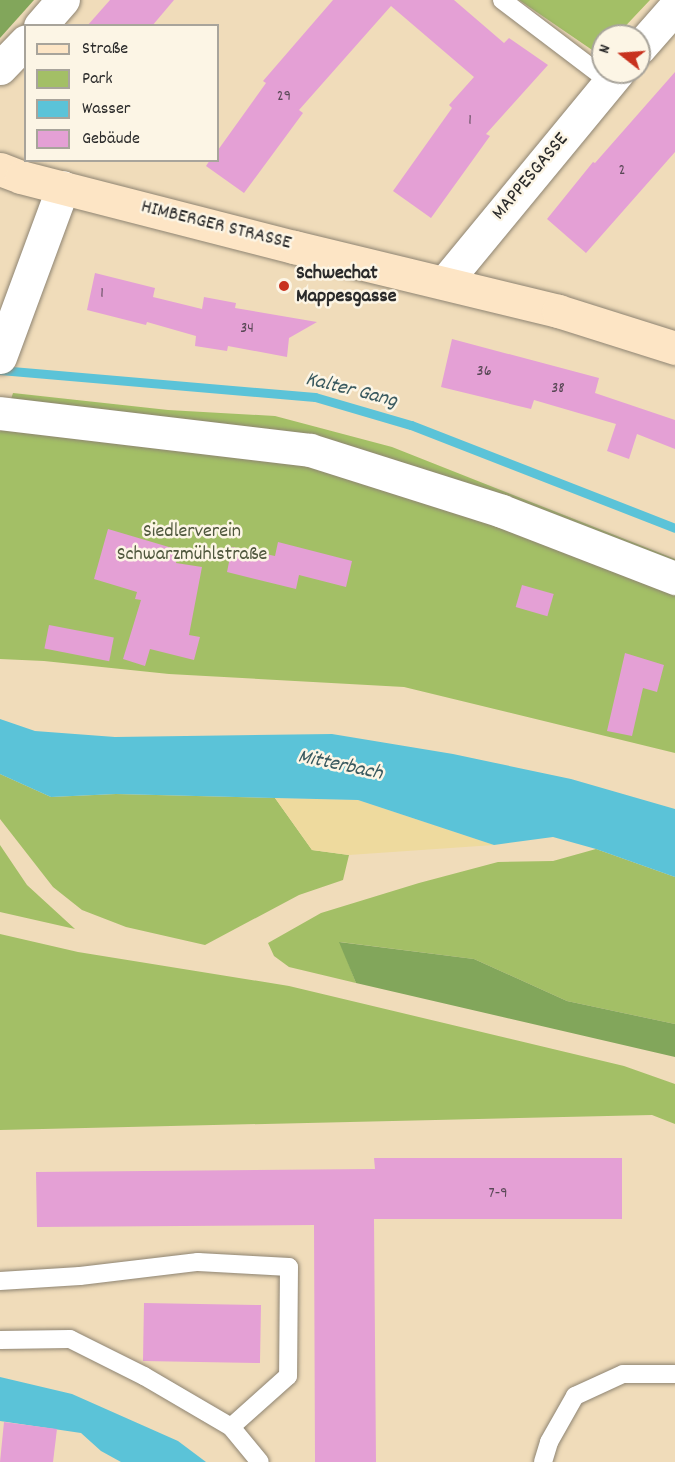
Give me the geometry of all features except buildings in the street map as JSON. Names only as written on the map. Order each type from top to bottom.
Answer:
[{"type":"main road","name":"HIMBERGER STRASSE","points":[[0,170],[558,311],[675,348]]},
{"type":"street","points":[[42,24],[63,0]]},
{"type":"street","points":[[651,34],[675,7]]},
{"type":"street","points":[[0,68],[24,43]]},
{"type":"street","name":"MAPPESGASSE","points":[[445,282],[608,84]]},
{"type":"street","points":[[3,349],[63,187]]},
{"type":"street","points":[[0,413],[310,450],[502,511],[675,578]]},
{"type":"lane","points":[[502,0],[591,61]]},
{"type":"lane","points":[[0,1281],[80,1276],[198,1262],[288,1267],[288,1376],[231,1427]]},
{"type":"lane","points":[[0,1341],[70,1339],[144,1376],[231,1427],[260,1462]]},
{"type":"lane","points":[[543,1462],[549,1442],[575,1396],[622,1374],[675,1374]]},
{"type":"green space","points":[[0,0],[34,0],[0,38]]},
{"type":"green space","points":[[519,0],[650,0],[627,24],[591,24],[591,49]]},
{"type":"green space","name":"Siedlerverein Schwarzmühlstraße","points":[[13,393],[168,410],[275,416],[392,447],[675,559],[675,753],[404,687],[169,674],[44,661],[0,659],[0,432]]},
{"type":"green space","points":[[0,774],[51,797],[116,794],[275,798],[312,850],[349,855],[343,880],[299,895],[205,945],[126,927],[82,910],[53,887],[0,819]]},
{"type":"green space","points":[[0,845],[27,885],[75,929],[0,912]]},
{"type":"green space","points":[[596,849],[675,877],[675,1024],[567,1001],[474,959],[340,942],[356,983],[289,967],[274,956],[268,943],[321,913],[419,883],[498,862],[553,861]]},
{"type":"green space","points":[[0,934],[78,952],[289,986],[624,1066],[675,1084],[675,1124],[652,1115],[0,1130]]},
{"type":"green space","points":[[339,942],[474,959],[567,1001],[675,1024],[675,1057],[356,983]]},
{"type":"sand","points":[[275,798],[358,800],[494,845],[349,855],[312,850]]},
{"type":"water","name":"Mitterbach","points":[[0,719],[35,731],[115,737],[332,734],[453,754],[571,779],[675,809],[675,877],[596,849],[553,837],[494,845],[358,800],[116,794],[51,797],[0,774]]},
{"type":"water","points":[[0,1377],[72,1394],[178,1441],[206,1462],[121,1462],[101,1451],[81,1433],[0,1421]]},
{"type":"waterway","name":"Kalter Gang","points":[[0,370],[315,397],[411,425],[675,528]]},
{"type":"place","name":"Schwechat Mappesgasse","points":[[284,286]]}]
